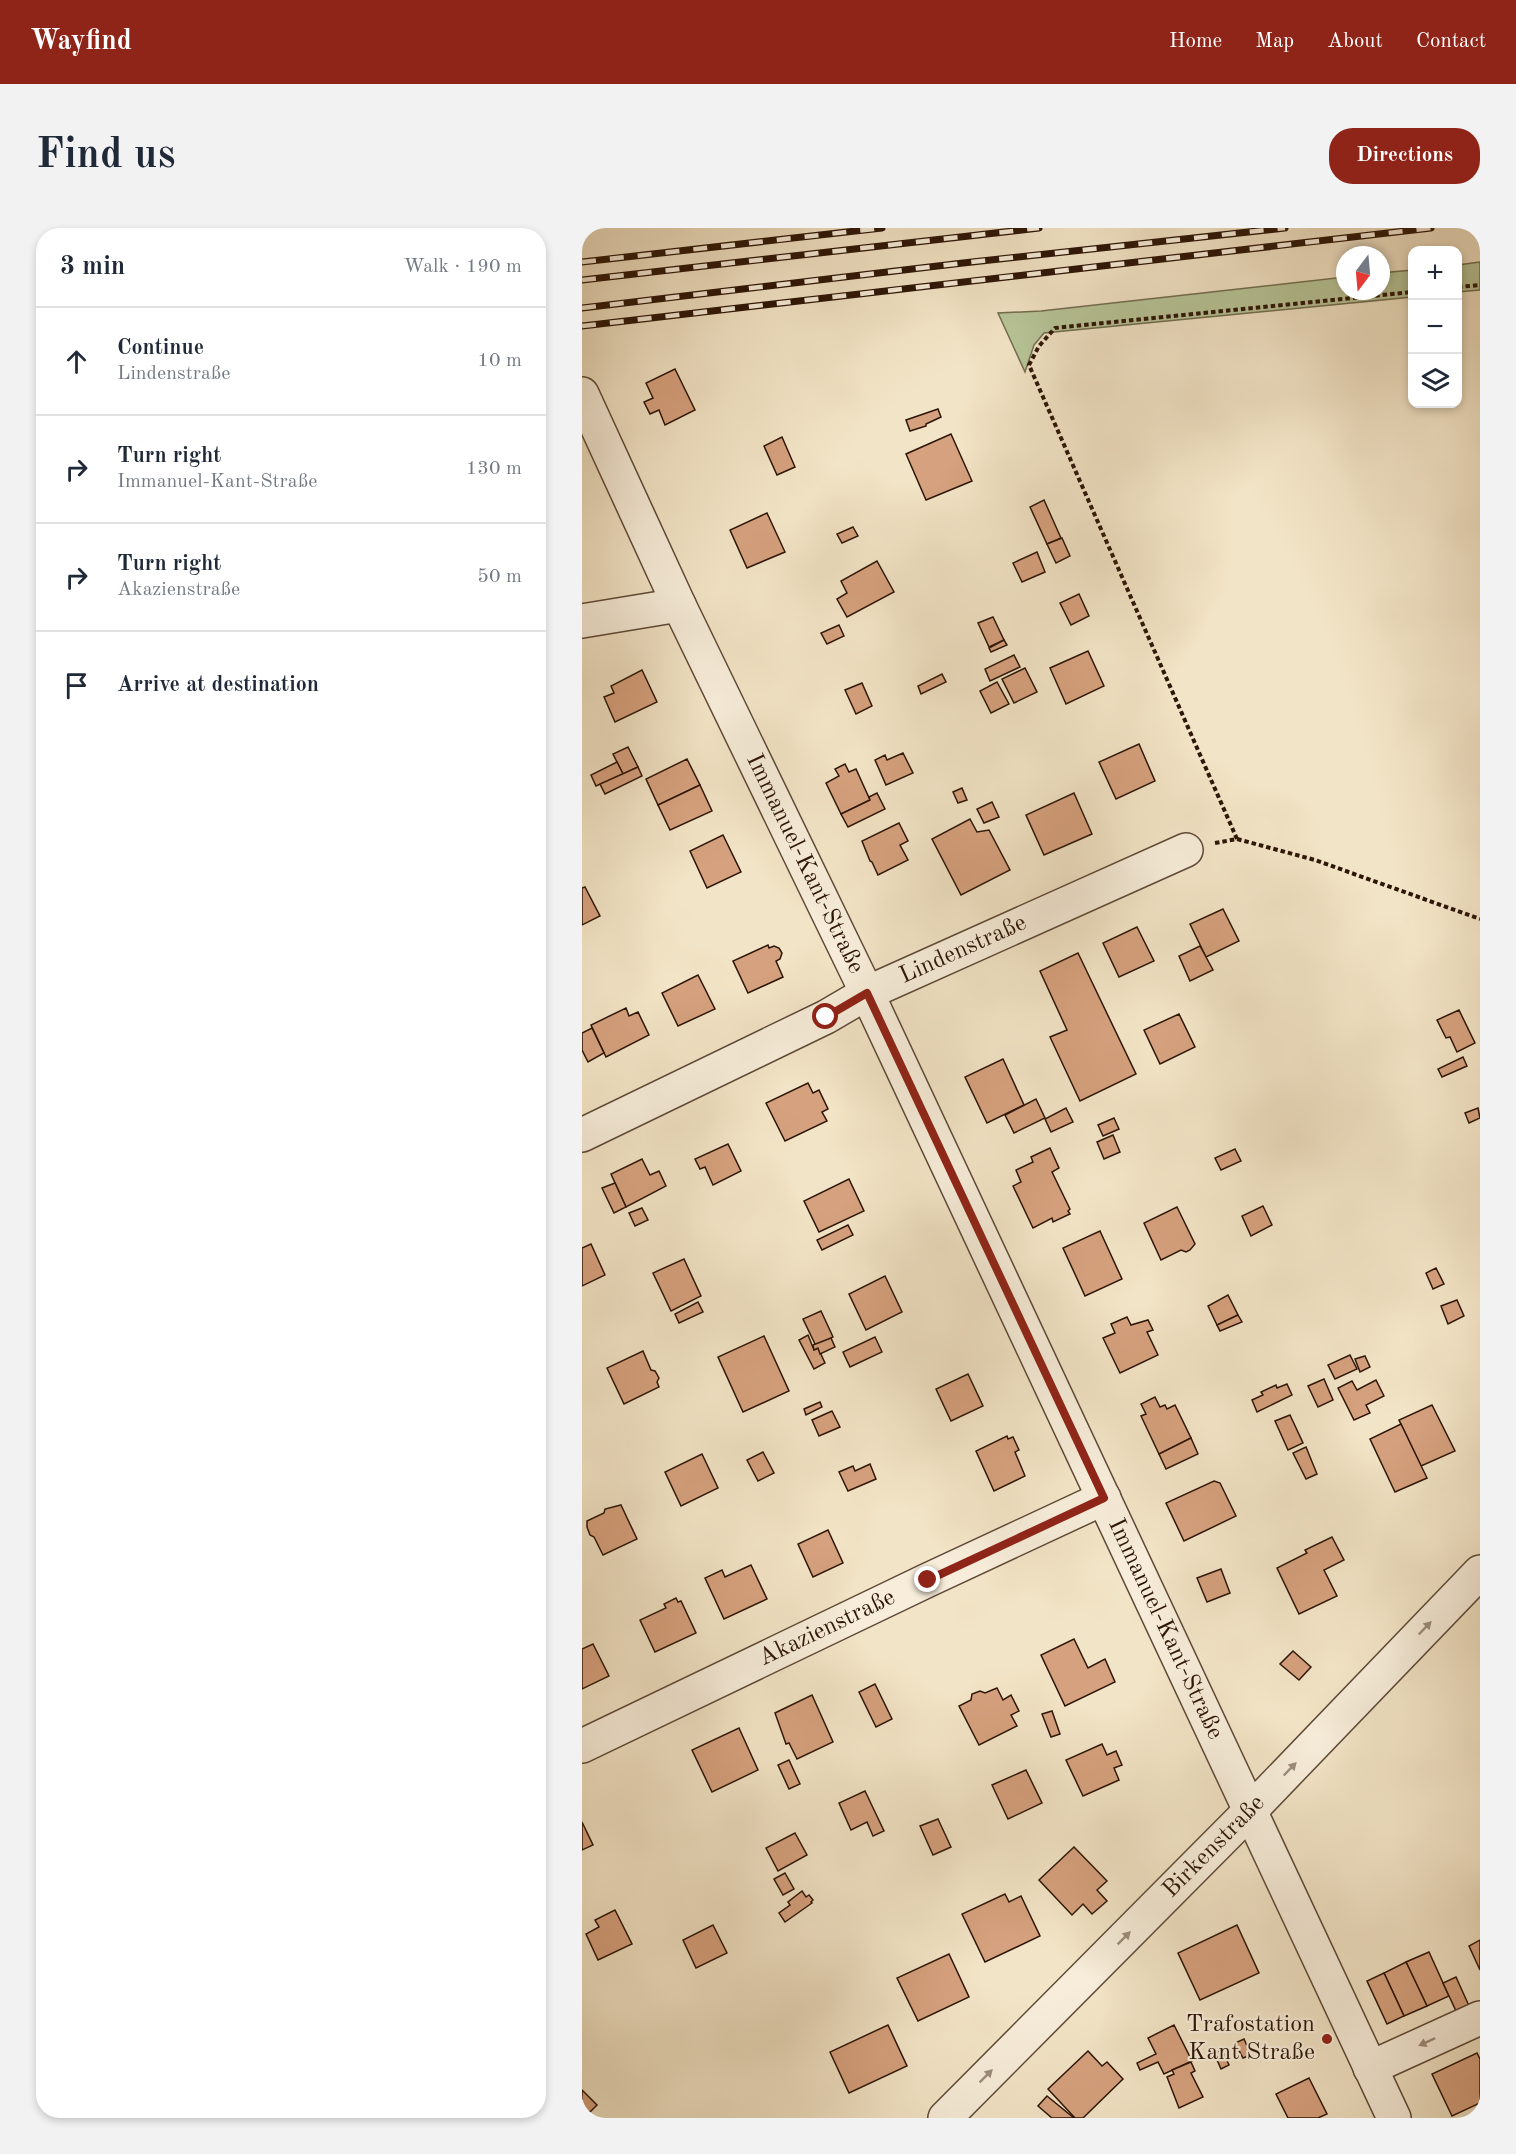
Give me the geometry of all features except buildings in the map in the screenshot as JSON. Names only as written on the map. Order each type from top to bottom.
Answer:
[{"type":"street","name":"Immanuel-Kant-Straße","points":[[582,394],[679,605],[867,993],[1394,2118]]},
{"type":"street","points":[[582,621],[679,605]]},
{"type":"street","name":"Lindenstraße","points":[[582,1135],[826,1017],[867,993],[1186,850]]},
{"type":"street","name":"Akazienstraße","points":[[582,1746],[1104,1498]]},
{"type":"street","name":"Birkenstraße","points":[[945,2118],[1249,1812],[1480,1572]]},
{"type":"street","points":[[1370,2068],[1480,2018]]},
{"type":"path","points":[[1462,287],[1480,285]]},
{"type":"path","points":[[1408,293],[1055,328],[1039,346],[1029,365],[1237,839],[1315,860],[1480,919]]},
{"type":"green space","points":[[1480,262],[1480,290],[1462,292],[1462,264]]},
{"type":"green space","points":[[1408,270],[1408,297],[1390,299],[1390,272]]},
{"type":"green space","points":[[1336,278],[1336,300],[1381,300],[1044,333],[1034,345],[1025,372],[998,313],[1041,311]]},
{"type":"railway","points":[[582,262],[882,228]]},
{"type":"railway","points":[[582,280],[1039,228]]},
{"type":"railway","points":[[582,308],[1285,228]]},
{"type":"railway","points":[[582,326],[1431,228]]},
{"type":"place","name":"Trafostation Kant Straße","points":[[1327,2039]]},
{"type":"route","points":[[826,1017],[867,993],[1104,1498],[928,1580]]}]
